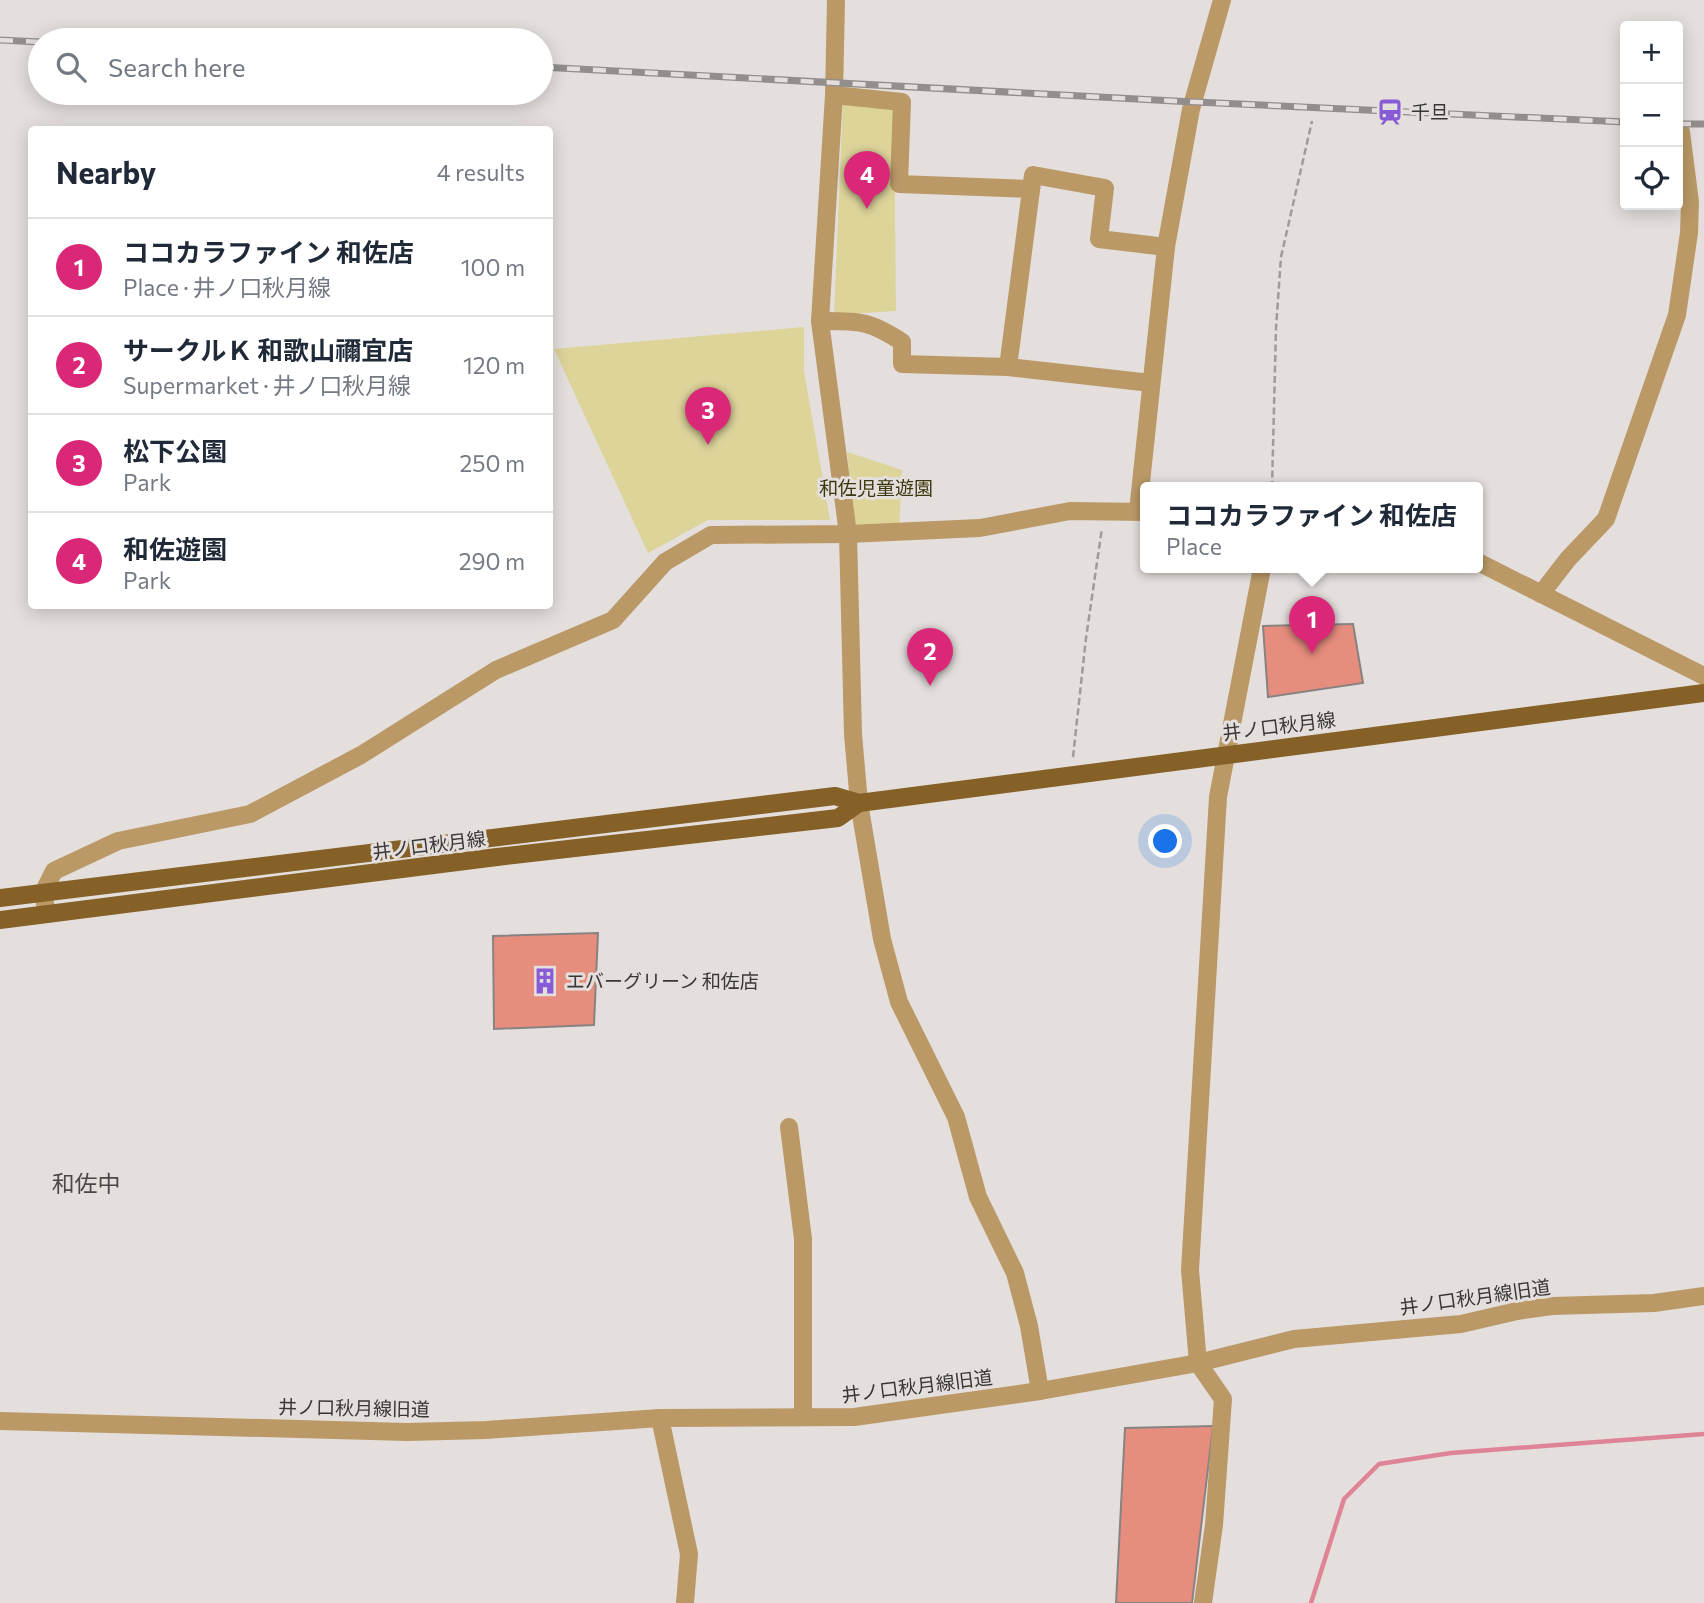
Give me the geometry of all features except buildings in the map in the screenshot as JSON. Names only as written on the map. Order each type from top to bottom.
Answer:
[{"type":"main road","name":"井ノ口秋月線","points":[[0,898],[835,796],[859,803],[1704,693]]},
{"type":"main road","name":"井ノ口秋月線","points":[[0,920],[838,818],[859,803]]},
{"type":"street","points":[[836,0],[834,95],[820,321],[848,534],[853,734],[859,803],[882,939],[899,1002],[956,1117],[978,1197],[1015,1273],[1029,1326],[1040,1391]]},
{"type":"street","points":[[1144,482],[1150,383],[1166,247],[1191,109],[1222,0]]},
{"type":"street","points":[[834,95],[902,102],[899,184],[1031,189]]},
{"type":"street","points":[[1541,594],[1568,559],[1606,519],[1676,315],[1689,233],[1690,202],[1683,147]]},
{"type":"street","points":[[1008,367],[1033,175],[1105,188],[1099,239],[1166,247]]},
{"type":"street","points":[[820,321],[860,321],[883,330],[902,342],[902,364],[1008,367],[1150,383]]},
{"type":"street","points":[[47,914],[43,893],[54,871],[118,841],[250,814],[361,755],[496,670],[613,620],[665,562],[711,536],[980,528],[1070,511],[1140,512]]},
{"type":"street","points":[[1483,565],[1704,676]]},
{"type":"street","points":[[1203,1603],[1214,1525],[1223,1399],[1198,1363],[1190,1270],[1218,797],[1261,573]]},
{"type":"street","points":[[789,1127],[803,1238],[803,1417]]},
{"type":"street","name":"井ノ口秋月線旧道","points":[[0,1421],[407,1432],[486,1430],[660,1418],[854,1417],[1040,1391],[1198,1363],[1294,1339],[1461,1324],[1552,1306],[1654,1303],[1704,1296]]},
{"type":"street","points":[[660,1418],[689,1554],[685,1603]]},
{"type":"path","points":[[1272,482],[1276,328],[1281,257],[1312,121]]},
{"type":"path","points":[[1072,775],[1086,638],[1104,511]]},
{"type":"green space","points":[[843,101],[894,106],[896,311],[834,315]]},
{"type":"green space","points":[[804,327],[804,371],[830,520],[708,520],[648,553],[554,349]]},
{"type":"green space","name":"和佐児童遊園","points":[[847,452],[902,470],[899,532],[854,525]]},
{"type":"waterway","points":[[1311,1603],[1344,1499],[1379,1464],[1451,1453],[1704,1434]]},
{"type":"railway","points":[[0,40],[28,41]]},
{"type":"railway","points":[[553,68],[1620,122]]},
{"type":"railway","points":[[1683,124],[1704,124]]},
{"type":"place","name":"千旦","points":[[1390,112]]},
{"type":"place","name":"和佐遊園","points":[[867,209]]},
{"type":"place","name":"松下公園","points":[[708,445]]},
{"type":"place","name":"ココカラファイン 和佐店","points":[[1312,654]]},
{"type":"place","name":"サークルＫ 和歌山禰宜店","points":[[930,686]]},
{"type":"place","name":"エバーグリーン 和佐店","points":[[545,981]]},
{"type":"district","name":"和佐中","points":[[86,1184]]}]
